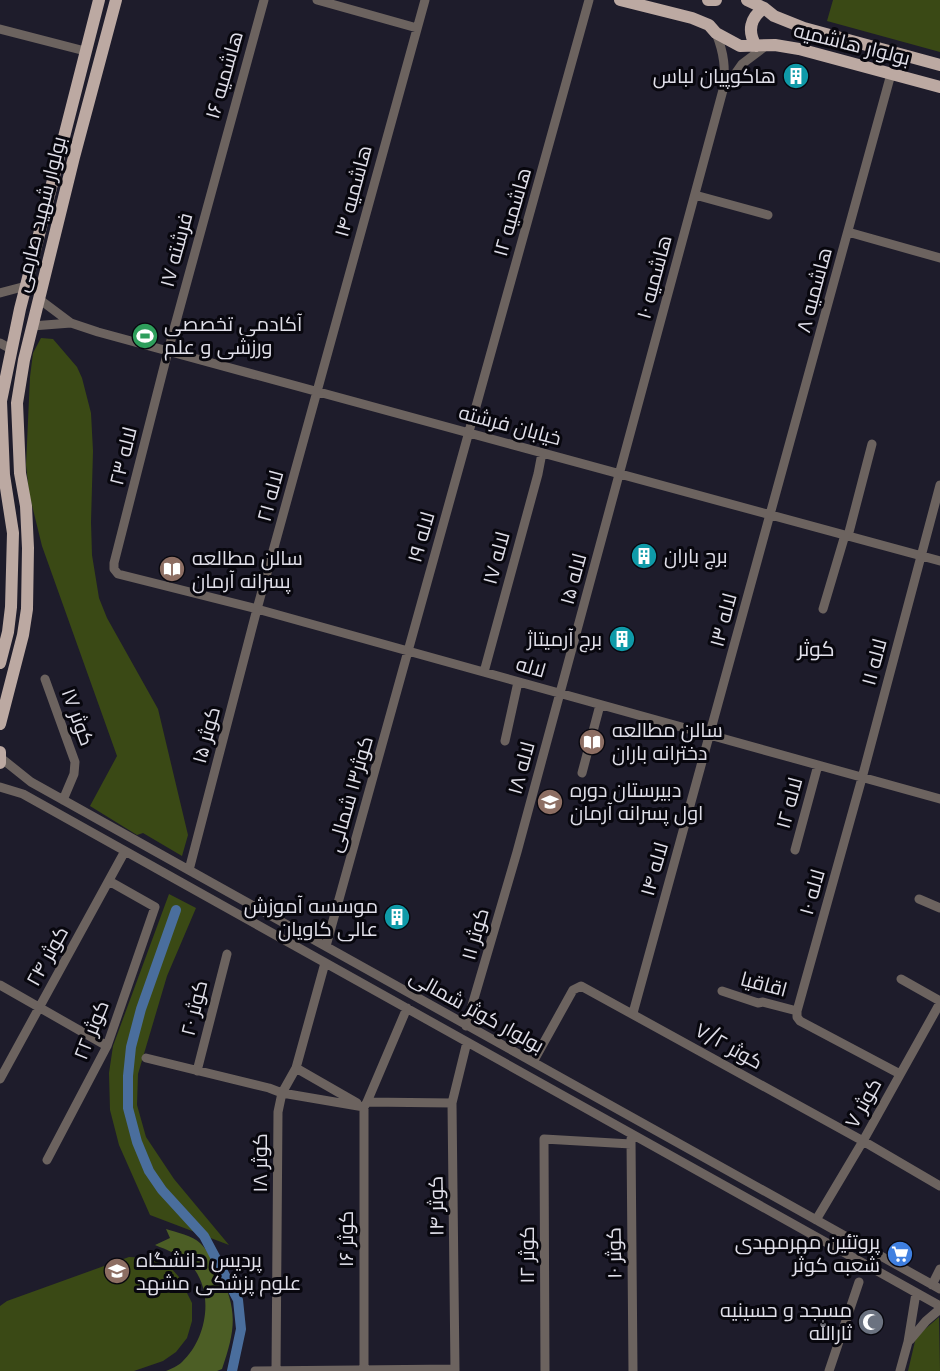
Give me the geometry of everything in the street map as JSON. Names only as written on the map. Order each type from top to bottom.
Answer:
[{"type":"main road","name":"بولوار شهید صارمی","points":[[0,663],[9,624],[13,572],[13,533],[4,475],[2,401],[11,349],[26,286],[99,0]]},
{"type":"main road","name":"بولوار شهید صارمی","points":[[0,724],[23,635],[27,609],[26,506],[20,473],[17,403],[32,326],[116,0]]},
{"type":"main road","name":"بولوار هاشمیه","points":[[620,0],[692,18],[709,25],[716,33],[740,46],[761,45],[799,49],[940,87]]},
{"type":"main road","points":[[710,0],[716,0]]},
{"type":"main road","name":"بولوار هاشمیه","points":[[747,0],[804,27],[940,65]]},
{"type":"main road","points":[[761,45],[751,38],[750,29],[757,13],[768,8]]},
{"type":"main road","points":[[66,125],[81,129]]},
{"type":"main road","points":[[0,752],[0,760]]},
{"type":"street","name":"هاشمیه ۱۶","points":[[219,159],[264,0]]},
{"type":"street","points":[[317,0],[417,28]]},
{"type":"street","name":"هاشمیه ۱۴","points":[[317,392],[425,0]]},
{"type":"street","name":"هاشمیه ۱۲","points":[[469,433],[590,0]]},
{"type":"street","points":[[0,28],[85,51]]},
{"type":"street","points":[[716,33],[723,51],[726,71],[723,90]]},
{"type":"street","points":[[723,90],[742,64],[761,45]]},
{"type":"street","name":"هاشمیه ۸","points":[[770,515],[891,74]]},
{"type":"street","name":"هاشمیه ۱۰","points":[[620,474],[723,90]]},
{"type":"street","name":"فرشته ۱۷","points":[[168,351],[219,159]]},
{"type":"street","points":[[695,195],[768,215]]},
{"type":"street","points":[[848,232],[940,258]]},
{"type":"street","points":[[0,293],[26,286]]},
{"type":"street","name":"خیابان فرشته","points":[[39,299],[71,323]]},
{"type":"street","name":"خیابان فرشته","points":[[32,326],[71,323],[940,561]]},
{"type":"street","points":[[0,343],[11,349]]},
{"type":"street","name":"لاله ۲۳","points":[[114,569],[168,351]]},
{"type":"street","name":"لاله ۲۱","points":[[257,609],[317,392]]},
{"type":"street","name":"لاله ۱۹","points":[[408,651],[469,433]]},
{"type":"street","points":[[823,609],[873,444]]},
{"type":"street","name":"لاله ۱۷","points":[[484,672],[542,453]]},
{"type":"street","name":"لاله ۱۵","points":[[560,693],[620,474]]},
{"type":"street","name":"لاله ۱۱","points":[[862,778],[940,485]]},
{"type":"street","name":"لاله ۱۳","points":[[710,735],[770,515]]},
{"type":"street","name":"لاله","points":[[114,569],[118,574],[257,609],[862,778],[939,796]]},
{"type":"street","name":"کوثر ۱۵","points":[[189,870],[257,609]]},
{"type":"street","name":"کوثر۱۳ شمالی","points":[[326,946],[408,651]]},
{"type":"street","name":"کوثر ۱۷","points":[[45,679],[75,762],[74,774],[63,800]]},
{"type":"street","points":[[505,741],[518,682]]},
{"type":"street","name":"لاله ۱۸","points":[[517,852],[560,693]]},
{"type":"street","points":[[582,773],[600,705]]},
{"type":"street","name":"لاله ۱۴","points":[[633,1013],[710,735]]},
{"type":"street","name":"بولوار کوثر شمالی","points":[[0,760],[31,782],[936,1287]]},
{"type":"street","name":"لاله ۱۲","points":[[795,850],[818,765]]},
{"type":"street","name":"لاله ۱۰","points":[[797,1014],[862,778]]},
{"type":"street","name":"بولوار کوثر شمالی","points":[[0,787],[23,794],[940,1308]]},
{"type":"street","name":"کوثر ۲۴","points":[[0,1079],[125,851]]},
{"type":"street","name":"کوثر ۱۱","points":[[466,1026],[517,852]]},
{"type":"street","name":"کوثر ۲۲","points":[[47,1160],[108,1046],[155,907],[109,881]]},
{"type":"street","points":[[919,899],[940,908]]},
{"type":"street","name":"کوثر ۲۰","points":[[196,1071],[227,954]]},
{"type":"street","name":"کوثر ۱۸","points":[[276,1371],[278,1112],[282,1093],[296,1068],[325,963]]},
{"type":"street","points":[[901,979],[940,1002]]},
{"type":"street","points":[[0,985],[108,1046]]},
{"type":"street","name":"کوثر ۷/۲","points":[[533,1062],[573,990],[581,986],[863,1141],[940,1186]]},
{"type":"street","name":"اقاقیا","points":[[722,991],[797,1014],[800,1021],[900,1074]]},
{"type":"street","name":"کوثر ۷","points":[[816,1220],[940,1002]]},
{"type":"street","name":"کوثر ۱۶","points":[[364,1371],[366,1104],[407,1008]]},
{"type":"street","name":"کوثر ۱۴","points":[[455,1370],[452,1103],[467,1042]]},
{"type":"street","points":[[146,1058],[282,1093],[366,1104],[452,1103]]},
{"type":"street","points":[[296,1068],[366,1104]]},
{"type":"street","points":[[547,1087],[555,1080],[556,1075]]},
{"type":"street","points":[[589,1110],[588,1104],[595,1097]]},
{"type":"street","name":"کوثر ۱۰","points":[[632,1134],[633,1371]]},
{"type":"street","name":"کوثر ۱۲","points":[[545,1371],[544,1139],[631,1144]]},
{"type":"street","points":[[936,1287],[940,1269]]},
{"type":"street","points":[[829,1371],[859,1282]]},
{"type":"street","points":[[900,1371],[908,1342],[916,1293]]},
{"type":"street","points":[[908,1342],[940,1308]]},
{"type":"street","points":[[255,1371],[455,1370]]},
{"type":"green space","points":[[833,0],[940,0],[940,52],[827,21]]},
{"type":"green space","points":[[41,338],[53,339],[77,367],[82,378],[91,413],[92,555],[99,598],[107,618],[158,709],[188,835],[182,856],[143,833],[137,835],[90,806],[117,756],[42,546],[29,493],[26,465],[30,377],[33,353]]},
{"type":"green space","points":[[169,894],[196,908],[167,976],[138,1074],[137,1105],[146,1137],[174,1179],[229,1245],[150,1215],[119,1145],[110,1110],[109,1073],[113,1046]]},
{"type":"green space","points":[[166,1229],[189,1236],[200,1243],[218,1270],[229,1296],[233,1319],[232,1330],[222,1369],[217,1371],[166,1371],[182,1362],[191,1352],[202,1328],[205,1301],[199,1276],[191,1265],[179,1256],[155,1245],[170,1238]]},
{"type":"green space","points":[[129,1257],[147,1258],[170,1267],[179,1277],[192,1303],[192,1321],[187,1338],[176,1352],[163,1361],[134,1371],[0,1371],[0,1306],[7,1301]]},
{"type":"green space","points":[[939,1317],[940,1371],[908,1371],[916,1337]]},
{"type":"waterway","points":[[176,910],[141,1009],[131,1047],[128,1108],[137,1142],[149,1171],[162,1190],[204,1236],[238,1300],[241,1329],[232,1371]]},
{"type":"place","name":"هاکوپیان لباس","points":[[796,76]]},
{"type":"place","name":"آکادمی تخصصی ورزشی و علم","points":[[145,336]]},
{"type":"place","name":"برج باران","points":[[644,556]]},
{"type":"place","name":"سالن مطالعه پسرانه آرمان","points":[[172,569]]},
{"type":"place","name":"برج آرمیتاژ","points":[[622,639]]},
{"type":"place","name":"سالن مطالعه دخترانه باران","points":[[592,742]]},
{"type":"place","name":"دبیرستان دوره اول پسرانه آرمان","points":[[550,802]]},
{"type":"place","name":"موسسه آموزش عالی کاویان","points":[[397,917]]},
{"type":"place","name":"پروتئین مهرمهدی شعبه کوثر","points":[[900,1254]]},
{"type":"place","name":"پردیس دانشگاه علوم پزشکی مشهد","points":[[117,1271]]},
{"type":"place","name":"مسجد و حسینیه ثارالله","points":[[871,1322]]},
{"type":"district","name":"کوثر","points":[[816,648]]}]
